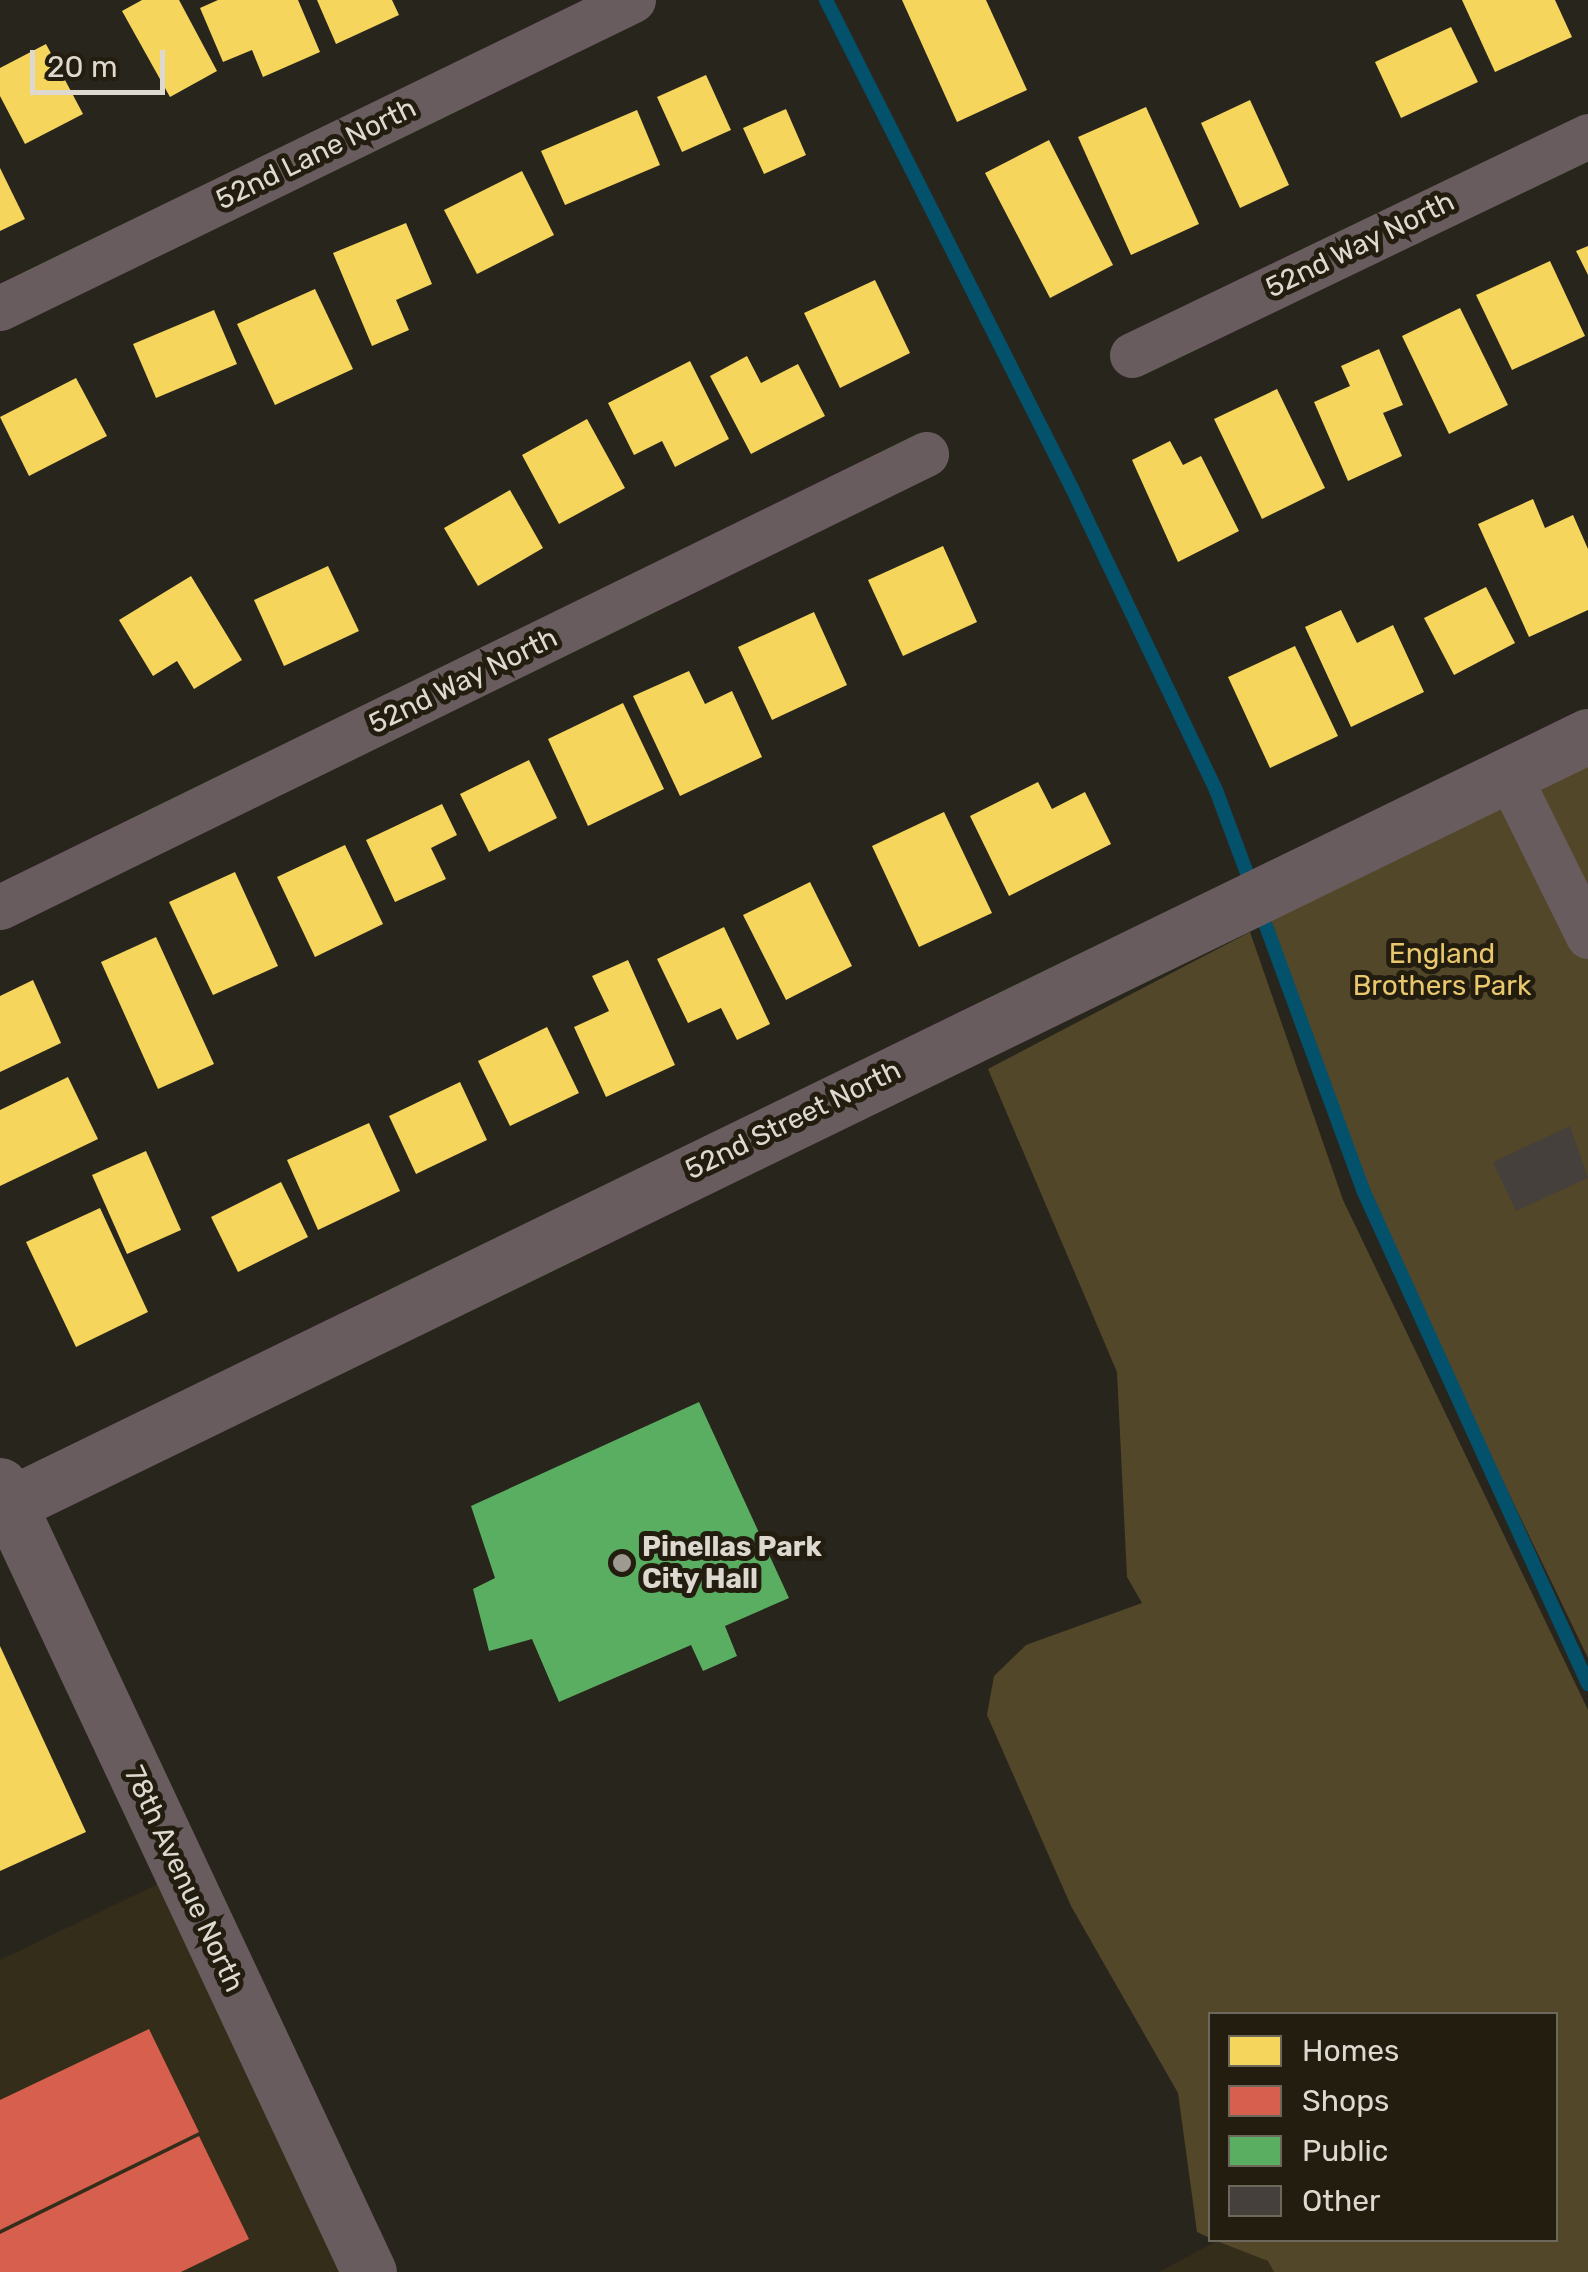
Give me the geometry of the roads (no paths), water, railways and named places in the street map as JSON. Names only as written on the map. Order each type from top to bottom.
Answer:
[{"type":"street","name":"52nd Lane North","points":[[0,308],[633,0]]},
{"type":"street","name":"52nd Way North","points":[[1132,354],[1588,136]]},
{"type":"street","name":"52nd Way North","points":[[0,907],[926,454]]},
{"type":"street","name":"52nd Street North","points":[[3,1500],[1588,736]]},
{"type":"street","points":[[1508,774],[1588,936]]},
{"type":"street","name":"78th Avenue North","points":[[3,1500],[370,2272]]},
{"type":"waterway","points":[[826,0],[1071,486],[1216,790],[1252,887]]},
{"type":"waterway","points":[[1259,907],[1363,1190],[1588,1684]]},
{"type":"place","name":"Pinellas Park City Hall","points":[[622,1563]]},
{"type":"park label","name":"England Brothers Park","points":[[1442,970]]}]
